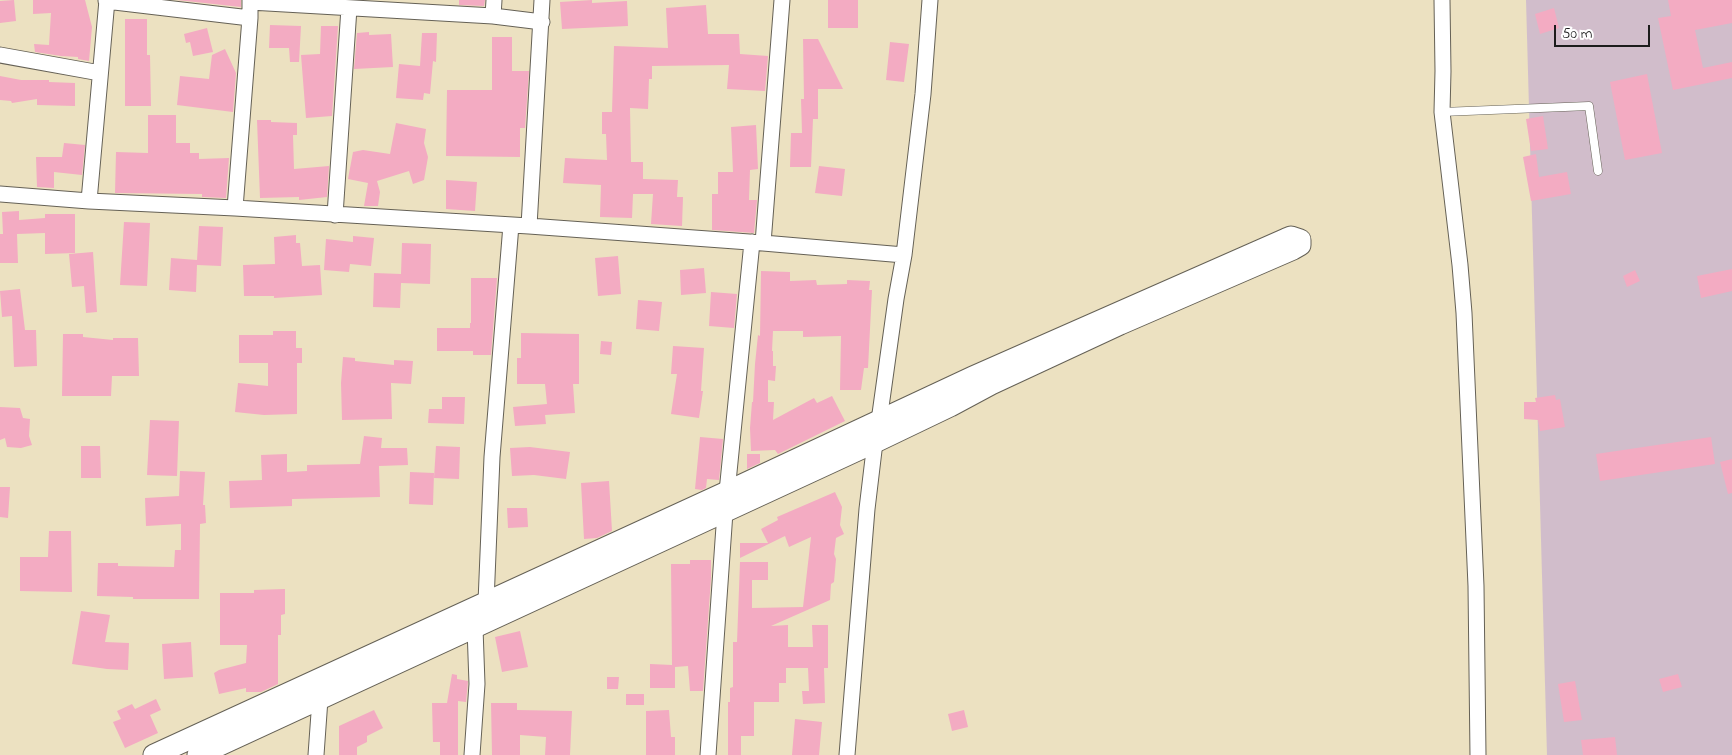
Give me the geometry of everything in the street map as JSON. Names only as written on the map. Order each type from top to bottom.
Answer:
[{"type":"street","points":[[493,16],[494,0]]},
{"type":"street","points":[[529,226],[542,0]]},
{"type":"street","points":[[708,755],[726,502],[758,242],[782,0]]},
{"type":"street","points":[[847,755],[860,579],[875,442],[904,255],[923,94],[930,0]]},
{"type":"street","points":[[1442,0],[1442,112],[1464,313],[1476,586],[1478,755]]},
{"type":"street","points":[[89,201],[107,1],[250,18]]},
{"type":"street","points":[[235,208],[250,1],[349,8],[371,4],[542,22]]},
{"type":"street","points":[[335,215],[349,8]]},
{"type":"street","points":[[0,55],[100,73]]},
{"type":"street","points":[[0,194],[89,201],[529,226],[758,242],[904,255]]},
{"type":"street","points":[[486,602],[492,457],[511,225]]},
{"type":"street","points":[[154,755],[486,602],[726,502],[875,442],[991,384],[1120,324],[1294,249],[1300,245],[1300,240],[1291,237],[1286,239],[1089,325],[879,421],[726,502],[474,628],[198,755]]},
{"type":"street","points":[[472,755],[478,684],[474,628]]},
{"type":"street","points":[[316,755],[320,699]]},
{"type":"lane","points":[[1442,112],[1589,106],[1598,170]]},
{"type":"shaded area","points":[[1526,0],[1732,0],[1732,755],[1547,755]]},
{"type":"building","points":[[14,0],[16,21],[0,23],[0,1]]},
{"type":"building","points":[[33,0],[85,0],[92,27],[89,61],[78,59],[78,57],[35,52],[34,44],[49,45],[51,13],[33,14]]},
{"type":"building","points":[[177,0],[241,0],[241,7]]},
{"type":"building","points":[[459,0],[485,0],[484,6],[459,5]]},
{"type":"building","points":[[592,0],[592,3],[627,1],[628,26],[562,29],[560,2]]},
{"type":"building","points":[[828,0],[858,0],[858,28],[828,28]]},
{"type":"building","points":[[1668,0],[1732,0],[1732,23],[1695,30],[1703,68],[1732,62],[1732,78],[1673,90],[1658,18],[1671,16]]},
{"type":"building","points":[[706,5],[708,34],[739,34],[740,54],[768,56],[765,91],[727,89],[729,65],[652,66],[652,79],[649,79],[648,109],[630,108],[631,162],[643,162],[643,179],[678,180],[677,197],[683,197],[682,226],[651,224],[653,194],[633,194],[632,218],[600,217],[601,185],[563,183],[565,158],[607,160],[606,134],[602,134],[602,112],[612,112],[614,46],[668,48],[666,8]]},
{"type":"building","points":[[1554,8],[1559,28],[1540,34],[1535,14]]},
{"type":"building","points":[[125,19],[147,19],[147,55],[150,55],[151,106],[125,106]]},
{"type":"building","points":[[270,25],[301,26],[299,62],[290,62],[289,48],[269,48]]},
{"type":"building","points":[[321,26],[338,26],[332,116],[306,118],[301,55],[320,54]]},
{"type":"building","points":[[207,28],[213,52],[193,56],[190,42],[186,43],[184,34]]},
{"type":"building","points":[[369,32],[369,35],[391,34],[393,67],[354,69],[357,33]]},
{"type":"building","points":[[422,33],[437,33],[436,62],[433,61],[430,94],[424,93],[423,100],[396,98],[399,64],[420,66]]},
{"type":"building","points":[[492,37],[512,37],[512,71],[529,71],[525,128],[520,128],[520,157],[446,156],[447,90],[492,90]]},
{"type":"building","points":[[803,39],[818,39],[843,89],[818,89],[818,119],[813,119],[811,167],[790,167],[791,133],[802,133],[801,99],[804,99]]},
{"type":"building","points":[[890,42],[909,44],[904,82],[886,80]]},
{"type":"building","points":[[225,49],[236,73],[233,112],[177,105],[180,76],[209,79],[212,55]]},
{"type":"building","points":[[1647,74],[1662,153],[1625,160],[1610,82]]},
{"type":"building","points":[[0,76],[21,80],[49,80],[49,82],[75,83],[75,106],[37,105],[37,99],[12,103],[11,101],[0,100]]},
{"type":"building","points":[[148,115],[176,115],[176,143],[190,143],[190,153],[199,153],[199,159],[229,158],[226,198],[202,197],[202,194],[115,193],[116,152],[148,153]]},
{"type":"building","points":[[1543,116],[1548,149],[1531,151],[1526,119]]},
{"type":"building","points":[[257,120],[297,123],[297,135],[293,135],[294,169],[329,166],[327,197],[299,200],[299,197],[260,198]]},
{"type":"building","points":[[396,123],[426,129],[424,143],[428,157],[424,180],[413,184],[409,171],[377,181],[380,192],[378,206],[364,206],[368,183],[348,179],[353,152],[363,150],[390,154]]},
{"type":"building","points":[[756,125],[758,169],[750,170],[749,200],[757,200],[754,233],[712,230],[712,194],[718,194],[718,172],[733,172],[731,127]]},
{"type":"building","points":[[64,143],[85,145],[82,175],[54,172],[54,188],[37,187],[36,157],[62,157]]},
{"type":"building","points":[[1536,154],[1539,177],[1567,172],[1571,194],[1531,201],[1523,157]]},
{"type":"building","points":[[819,166],[845,169],[842,196],[815,193]]},
{"type":"building","points":[[446,180],[477,182],[475,211],[446,209]]},
{"type":"building","points":[[19,211],[19,220],[45,218],[45,214],[75,214],[75,253],[45,254],[45,233],[17,234],[18,263],[0,263],[0,234],[3,234],[2,212]]},
{"type":"building","points":[[124,222],[150,223],[147,286],[120,285]]},
{"type":"building","points":[[199,226],[223,227],[221,266],[197,265],[196,292],[169,290],[171,258],[197,260]]},
{"type":"building","points":[[296,235],[296,243],[300,243],[302,266],[320,265],[322,295],[274,298],[274,296],[244,296],[243,265],[275,264],[274,237]]},
{"type":"building","points":[[353,236],[374,238],[371,266],[350,264],[349,272],[324,270],[326,239],[353,242]]},
{"type":"building","points":[[402,243],[431,244],[430,284],[401,283],[400,308],[373,307],[374,273],[401,274]]},
{"type":"building","points":[[93,252],[97,312],[86,313],[84,286],[72,287],[69,254]]},
{"type":"building","points":[[618,256],[621,294],[598,296],[595,258]]},
{"type":"building","points":[[704,268],[706,293],[681,295],[680,270]]},
{"type":"building","points":[[1732,269],[1732,291],[1701,298],[1697,276]]},
{"type":"building","points":[[1635,270],[1640,281],[1627,287],[1623,276]]},
{"type":"building","points":[[761,271],[790,272],[790,281],[816,280],[817,285],[847,284],[847,280],[870,281],[869,290],[872,290],[868,368],[864,368],[861,390],[840,390],[841,336],[803,337],[803,331],[773,331],[772,351],[773,366],[776,366],[775,381],[768,380],[768,402],[774,402],[773,420],[814,398],[817,403],[832,396],[845,421],[778,454],[775,450],[751,451],[752,402],[758,335],[760,336]]},
{"type":"building","points":[[471,278],[497,278],[491,355],[473,355],[473,351],[437,351],[437,328],[470,328]]},
{"type":"building","points":[[20,289],[25,330],[36,330],[37,366],[14,367],[12,316],[2,317],[0,291]]},
{"type":"building","points":[[711,292],[737,294],[734,328],[709,326]]},
{"type":"building","points":[[638,300],[662,302],[659,331],[636,329]]},
{"type":"building","points":[[273,331],[296,331],[296,348],[302,348],[302,363],[297,363],[297,414],[264,415],[235,412],[238,383],[268,386],[268,363],[239,363],[239,335],[273,335]]},
{"type":"building","points":[[521,333],[579,334],[579,384],[573,384],[575,413],[545,415],[546,424],[515,426],[513,407],[547,404],[545,384],[517,384],[517,358],[521,358]]},
{"type":"building","points":[[63,334],[83,334],[83,337],[113,340],[113,338],[138,338],[139,376],[112,376],[111,396],[62,396]]},
{"type":"building","points":[[601,341],[612,342],[611,355],[600,354]]},
{"type":"building","points":[[673,346],[704,348],[701,391],[703,391],[699,418],[671,414],[677,374],[671,374]]},
{"type":"building","points":[[343,357],[355,358],[355,361],[394,365],[394,360],[413,361],[411,384],[391,383],[392,419],[342,420],[341,383]]},
{"type":"building","points":[[1555,395],[1556,400],[1560,399],[1565,427],[1540,431],[1538,420],[1524,419],[1524,402],[1536,402],[1535,398]]},
{"type":"building","points":[[442,397],[465,397],[464,424],[428,423],[429,409],[442,409]]},
{"type":"building","points":[[0,407],[20,408],[23,418],[30,419],[29,436],[32,445],[21,448],[7,447],[5,438],[0,440]]},
{"type":"building","points":[[150,420],[179,421],[177,476],[147,475]]},
{"type":"building","points":[[364,436],[382,438],[381,448],[407,448],[408,465],[379,466],[380,497],[292,499],[292,506],[230,508],[229,481],[262,480],[261,455],[287,454],[287,472],[307,471],[307,465],[360,464]]},
{"type":"building","points":[[700,437],[723,439],[719,480],[707,479],[706,488],[702,490],[695,489]]},
{"type":"building","points":[[1711,437],[1715,464],[1600,481],[1596,454]]},
{"type":"building","points":[[81,446],[100,446],[101,478],[81,478]]},
{"type":"building","points":[[436,446],[460,447],[459,479],[434,478]]},
{"type":"building","points":[[530,447],[570,452],[566,479],[534,475],[512,476],[510,448]]},
{"type":"building","points":[[747,454],[760,454],[760,463],[747,469]]},
{"type":"building","points":[[1732,459],[1732,493],[1728,494],[1720,462]]},
{"type":"building","points":[[180,471],[205,472],[203,505],[205,505],[206,523],[200,524],[199,599],[133,599],[133,597],[97,596],[98,563],[118,563],[118,566],[174,567],[175,550],[181,550],[181,524],[146,526],[145,498],[179,496]]},
{"type":"building","points":[[410,472],[434,473],[433,505],[409,504]]},
{"type":"building","points":[[609,481],[612,531],[597,538],[584,539],[581,483]]},
{"type":"building","points":[[0,487],[10,487],[8,518],[0,517]]},
{"type":"building","points":[[835,492],[842,507],[840,525],[844,534],[836,538],[834,582],[831,584],[830,600],[771,626],[788,625],[788,647],[813,647],[812,625],[828,625],[828,668],[824,668],[825,703],[803,704],[802,691],[809,691],[808,668],[786,668],[786,683],[779,683],[779,702],[754,702],[754,736],[741,736],[741,755],[728,755],[728,702],[730,702],[730,688],[733,687],[733,642],[737,642],[740,562],[768,562],[768,580],[752,580],[752,608],[803,607],[811,537],[789,547],[785,536],[740,558],[740,543],[768,543],[761,529],[778,520],[777,517]]},
{"type":"building","points":[[507,508],[527,508],[528,527],[508,528]]},
{"type":"building","points":[[49,531],[71,531],[72,592],[20,591],[20,557],[48,557]]},
{"type":"building","points":[[690,560],[711,560],[703,691],[690,691],[688,666],[675,667],[675,688],[650,688],[650,664],[672,665],[671,564],[690,564]]},
{"type":"building","points":[[285,589],[285,614],[281,615],[281,635],[278,635],[278,684],[261,692],[246,692],[246,688],[219,694],[214,673],[246,663],[247,645],[220,645],[220,593],[254,593],[254,590]]},
{"type":"building","points":[[81,611],[110,615],[105,642],[129,643],[128,670],[72,664]]},
{"type":"building","points":[[520,631],[528,667],[502,672],[495,637]]},
{"type":"building","points":[[191,642],[193,677],[164,679],[162,644]]},
{"type":"building","points":[[452,674],[457,675],[457,679],[468,681],[466,702],[458,701],[458,755],[440,755],[440,742],[433,742],[432,703],[447,703]]},
{"type":"building","points":[[1678,674],[1682,687],[1663,692],[1659,679]]},
{"type":"building","points":[[607,677],[619,677],[618,689],[607,689]]},
{"type":"building","points":[[1575,681],[1582,720],[1564,722],[1558,684]]},
{"type":"building","points":[[626,694],[644,694],[644,705],[626,705]]},
{"type":"building","points":[[156,699],[161,710],[150,715],[158,733],[125,748],[113,722],[121,719],[117,711],[132,704],[135,709]]},
{"type":"building","points":[[491,703],[517,703],[517,710],[572,711],[570,755],[545,755],[546,737],[520,735],[520,755],[492,755]]},
{"type":"building","points":[[374,710],[383,728],[367,736],[367,742],[357,747],[357,755],[339,755],[339,726]]},
{"type":"building","points":[[669,710],[671,737],[675,737],[675,755],[646,755],[646,711]]},
{"type":"building","points":[[964,710],[968,727],[952,731],[948,714]]},
{"type":"building","points":[[795,719],[822,722],[819,755],[792,755]]},
{"type":"building","points":[[1615,737],[1617,755],[1583,755],[1581,740]]}]
